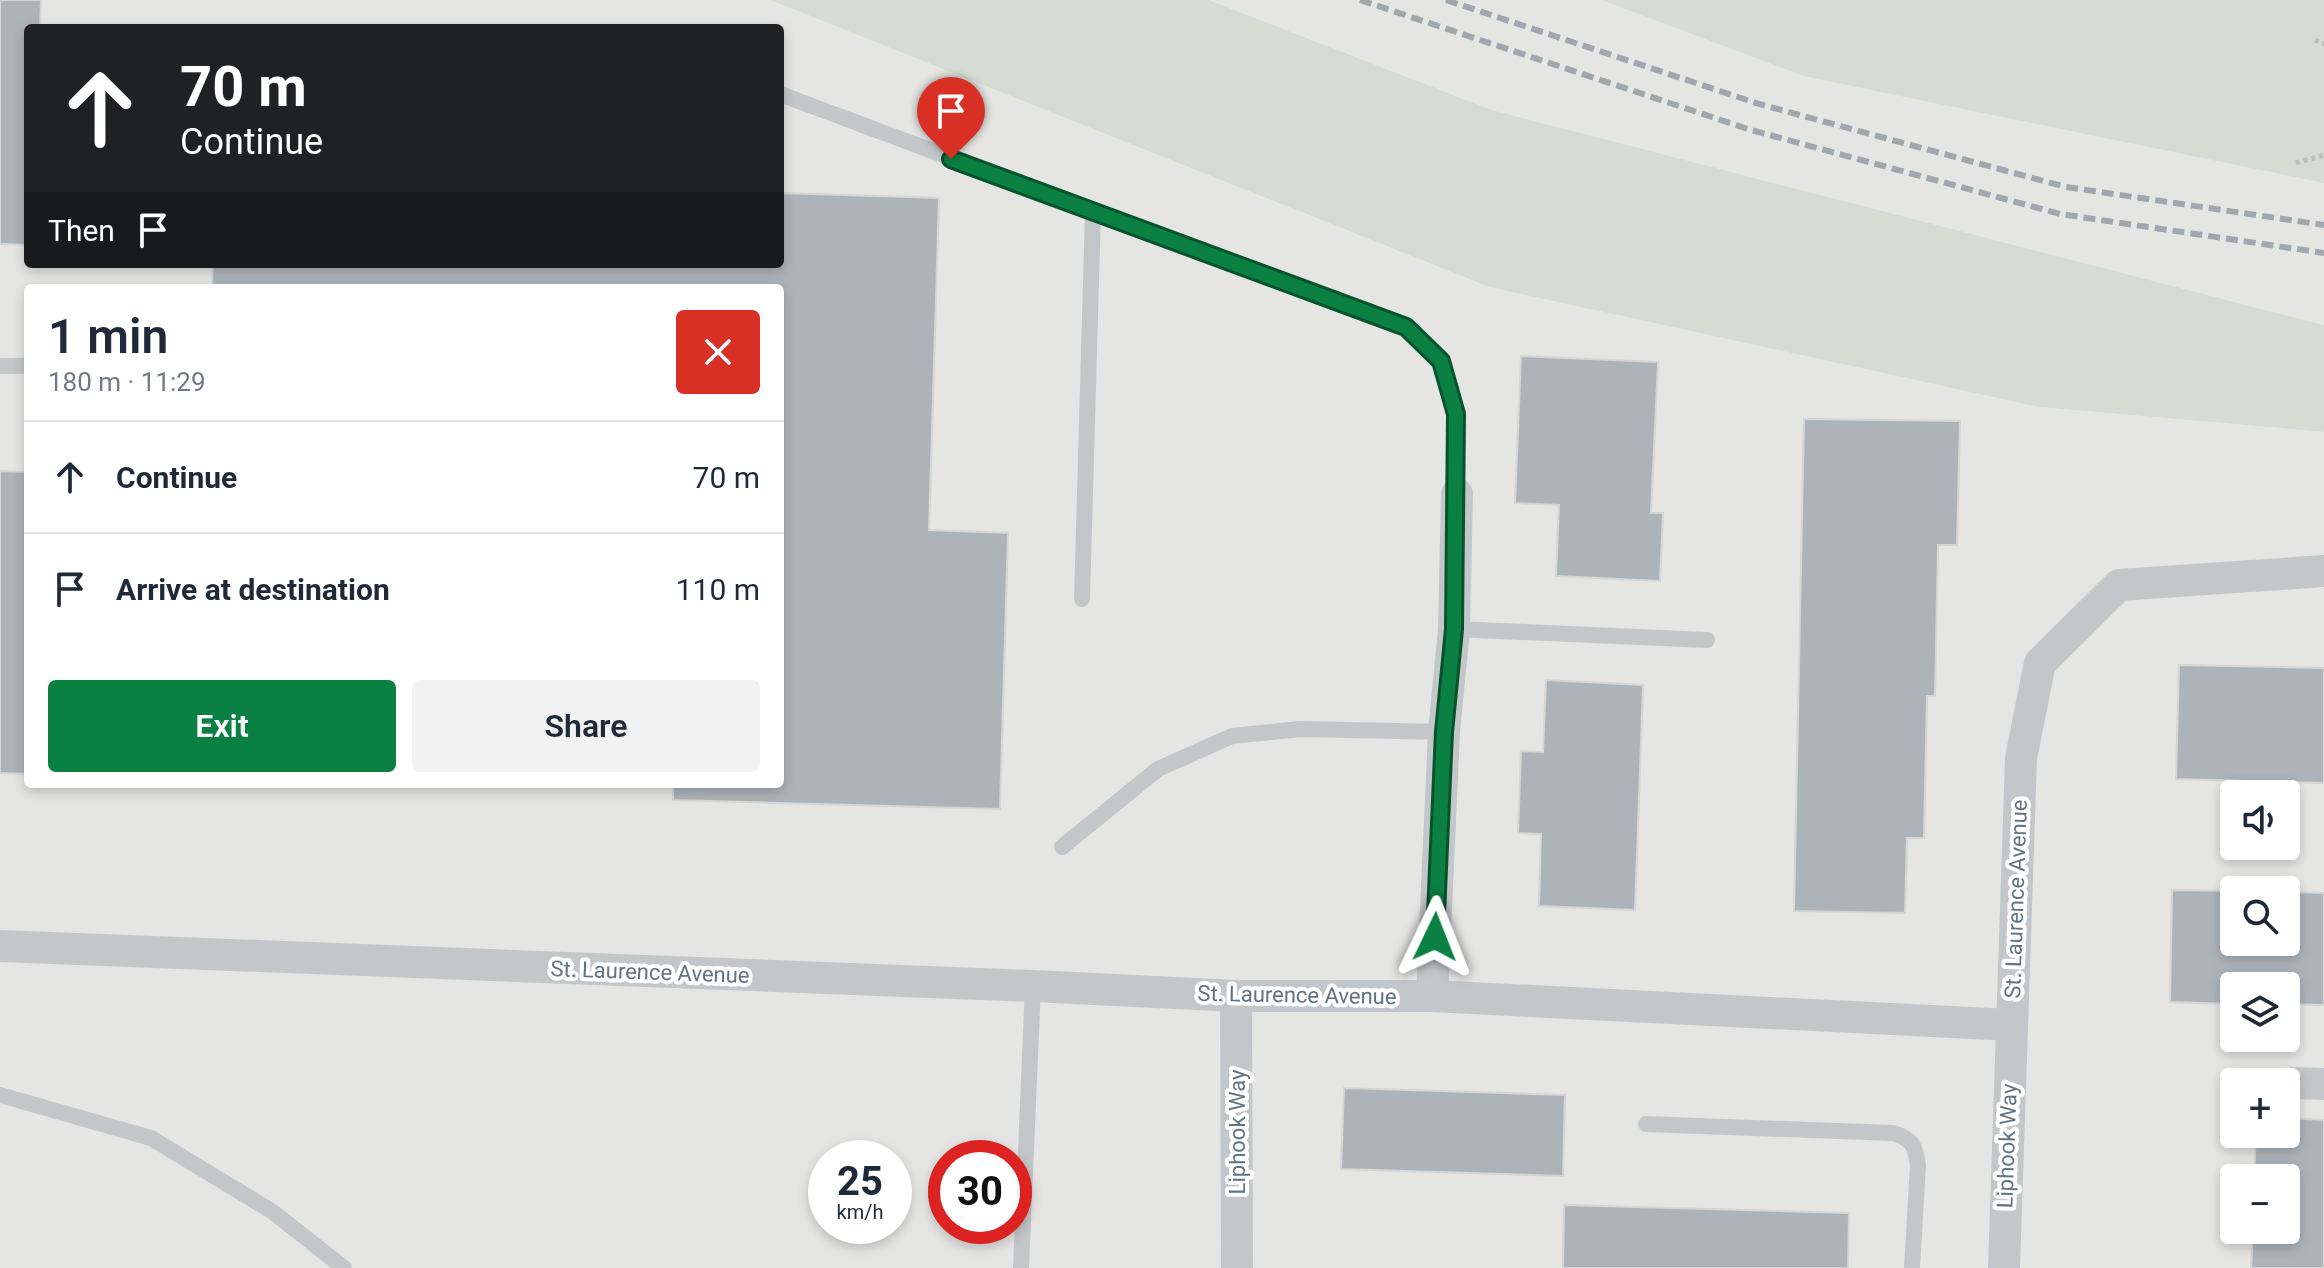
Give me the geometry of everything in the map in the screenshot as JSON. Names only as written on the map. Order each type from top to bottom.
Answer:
[{"type":"street","points":[[1432,996],[1444,732],[1454,629],[1457,494]]},
{"type":"street","name":"St. Laurence Avenue","points":[[0,946],[1236,996],[1432,996],[2011,1025],[2021,758],[2040,663],[2119,585],[2324,571]]},
{"type":"street","name":"Liphook Way","points":[[1236,996],[1237,1268]]},
{"type":"street","name":"Liphook Way","points":[[2004,1268],[2011,1025]]},
{"type":"lane","points":[[784,95],[1406,327],[1441,361],[1456,414],[1457,494]]},
{"type":"lane","points":[[1082,599],[1093,211]]},
{"type":"lane","points":[[0,366],[24,366]]},
{"type":"lane","points":[[1454,629],[1707,640]]},
{"type":"lane","points":[[1062,847],[1158,769],[1232,736],[1300,729],[1444,732]]},
{"type":"lane","points":[[1021,1268],[1033,986]]},
{"type":"lane","points":[[0,1095],[151,1138],[273,1212],[344,1268]]},
{"type":"lane","points":[[1646,1124],[1893,1133],[1907,1138],[1915,1149],[1918,1165],[1912,1268]]},
{"type":"path","points":[[2315,40],[2324,44]]},
{"type":"path","points":[[2296,163],[2324,155]]},
{"type":"shaded area","points":[[0,0],[770,0],[1489,287],[2039,407],[2324,432],[2324,1268],[0,1268]]},
{"type":"shaded area","points":[[770,0],[1209,0],[1492,110],[2324,325],[2324,432],[2039,407],[1489,287]]},
{"type":"shaded area","points":[[1209,0],[1601,0],[1803,76],[2324,181],[2324,325],[1492,110]]},
{"type":"shaded area","points":[[1601,0],[2324,0],[2324,183],[1803,76]]},
{"type":"building","points":[[0,0],[41,0],[40,24],[24,24],[24,245],[0,244]]},
{"type":"building","points":[[784,193],[939,198],[929,530],[1008,533],[1000,809],[673,800],[673,788],[784,788],[784,284],[212,284],[213,268],[784,268]]},
{"type":"building","points":[[1521,356],[1658,362],[1651,513],[1663,513],[1660,581],[1556,576],[1559,505],[1515,503]]},
{"type":"building","points":[[1804,419],[1960,421],[1957,545],[1938,545],[1935,696],[1927,696],[1924,838],[1907,838],[1905,913],[1794,911]]},
{"type":"building","points":[[0,471],[24,472],[24,774],[0,773]]},
{"type":"building","points":[[2179,665],[2324,668],[2324,783],[2176,779]]},
{"type":"building","points":[[1546,680],[1643,685],[1635,910],[1539,906],[1541,834],[1518,833],[1521,751],[1543,752]]},
{"type":"building","points":[[2172,890],[2220,891],[2220,956],[2300,956],[2300,892],[2324,893],[2324,1005],[2300,1004],[2300,972],[2220,972],[2220,1004],[2170,1002]]},
{"type":"building","points":[[1344,1088],[1565,1095],[1563,1176],[1341,1169]]},
{"type":"building","points":[[2300,1119],[2324,1120],[2324,1268],[2251,1268],[2252,1244],[2300,1244],[2300,1164],[2255,1164],[2255,1148],[2300,1148]]},
{"type":"building","points":[[1564,1205],[1849,1213],[1848,1268],[1563,1268]]},
{"type":"railway","points":[[1360,0],[1751,130],[2060,214],[2324,253]]},
{"type":"railway","points":[[1446,0],[1759,104],[2066,187],[2324,225]]},
{"type":"route","points":[[951,159],[1406,327],[1441,361],[1456,414],[1457,494],[1454,629],[1444,732],[1435,937]]}]
